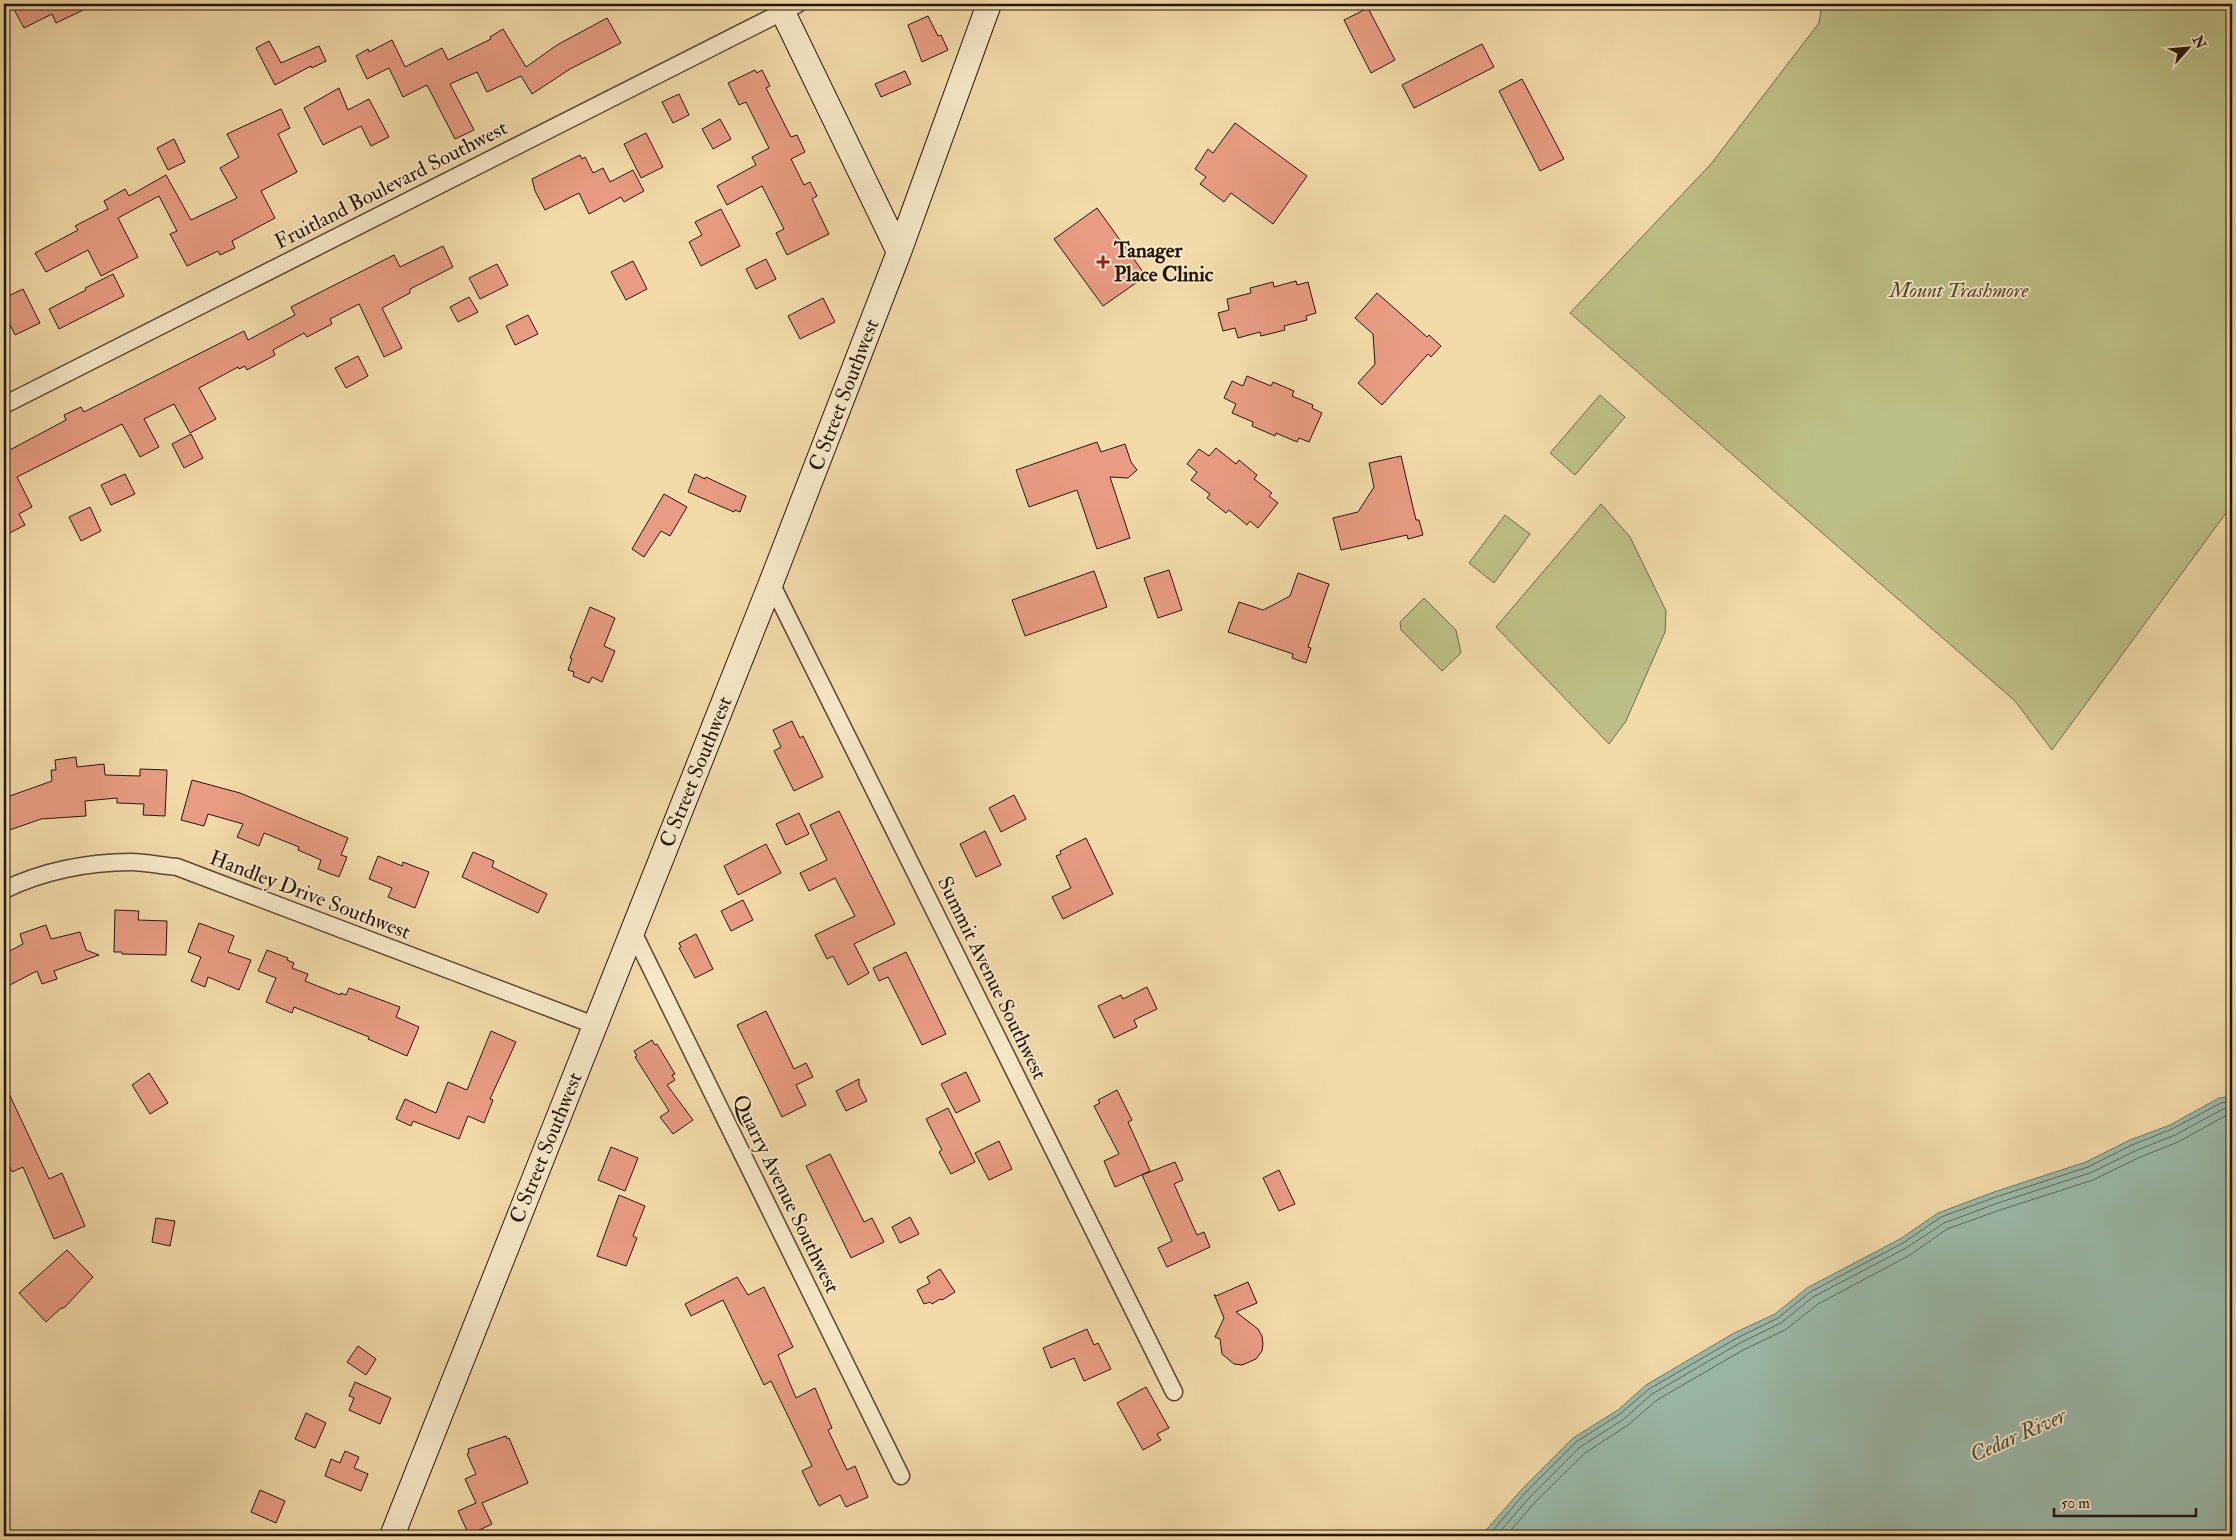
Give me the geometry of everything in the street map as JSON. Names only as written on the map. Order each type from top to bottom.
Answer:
[{"type":"main road","name":"C Street Southwest","points":[[392,1536],[900,252],[989,4]]},
{"type":"main road","points":[[786,6],[900,252]]},
{"type":"street","name":"Fruitland Boulevard Southwest","points":[[4,404],[786,6]]},
{"type":"street","name":"Summit Avenue Southwest","points":[[771,582],[1174,1392]]},
{"type":"street","name":"Handley Drive Southwest","points":[[4,890],[18,883],[82,865],[132,862],[177,868],[594,1025]]},
{"type":"street","name":"Quarry Avenue Southwest","points":[[632,930],[901,1476]]},
{"type":"green space","name":"Mount Trashmore","points":[[1822,4],[2232,4],[2232,505],[2052,750],[2015,701],[1570,313],[1711,164],[1819,23]]},
{"type":"green space","points":[[1600,395],[1625,417],[1575,475],[1550,453]]},
{"type":"green space","points":[[1601,504],[1630,537],[1666,611],[1665,632],[1626,721],[1609,744],[1496,627]]},
{"type":"green space","points":[[1505,515],[1530,534],[1494,583],[1469,563]]},
{"type":"green space","points":[[1424,598],[1456,630],[1461,653],[1442,671],[1401,630],[1400,622]]},
{"type":"water","name":"Cedar River","points":[[2232,1096],[2232,1536],[1481,1536],[1522,1489],[1573,1438],[1618,1410],[1646,1385],[1734,1333],[1775,1314],[1807,1288],[1900,1239],[1938,1213],[1994,1192],[2086,1162],[2130,1140],[2170,1125],[2219,1098]]},
{"type":"building","points":[[11,4],[96,4],[56,23],[52,14],[24,28]]},
{"type":"building","points":[[1368,8],[1395,60],[1371,73],[1344,20]]},
{"type":"building","points":[[928,16],[938,36],[941,35],[948,50],[922,62],[908,25]]},
{"type":"building","points":[[607,18],[621,43],[570,69],[532,94],[521,76],[487,92],[477,72],[450,84],[474,130],[455,139],[427,85],[403,97],[389,68],[367,79],[356,56],[368,49],[369,52],[392,40],[405,67],[442,48],[448,60],[491,39],[490,37],[503,29],[526,67],[557,45]]},
{"type":"building","points":[[269,41],[281,63],[319,46],[326,61],[312,68],[311,66],[275,85],[256,48]]},
{"type":"building","points":[[1482,44],[1494,67],[1414,108],[1402,85]]},
{"type":"building","points":[[755,70],[757,73],[762,70],[770,86],[766,88],[791,137],[797,135],[805,152],[791,159],[804,185],[810,182],[817,196],[812,199],[829,234],[787,255],[776,233],[784,229],[762,186],[727,205],[717,186],[756,165],[752,157],[769,148],[746,102],[739,105],[728,83]]},
{"type":"building","points":[[905,71],[911,84],[881,97],[875,84]]},
{"type":"building","points":[[1522,79],[1564,159],[1540,171],[1499,91]]},
{"type":"building","points":[[339,88],[348,110],[369,99],[389,137],[371,146],[361,126],[323,145],[304,108]]},
{"type":"building","points":[[679,94],[689,115],[673,123],[662,102]]},
{"type":"building","points":[[281,109],[290,128],[278,134],[297,172],[261,191],[275,218],[232,241],[235,248],[220,255],[218,251],[187,266],[170,234],[177,231],[159,196],[118,218],[138,257],[101,276],[88,250],[46,272],[35,253],[78,230],[75,226],[108,209],[104,201],[125,189],[129,196],[166,175],[191,220],[237,198],[220,168],[239,157],[227,134]]},
{"type":"building","points":[[720,119],[731,139],[713,149],[702,129]]},
{"type":"building","points":[[1235,123],[1307,176],[1273,224],[1231,193],[1224,202],[1200,184],[1206,177],[1195,169],[1208,149],[1213,153]]},
{"type":"building","points":[[646,133],[663,167],[641,178],[624,144]]},
{"type":"building","points":[[174,139],[185,162],[168,170],[157,148]]},
{"type":"building","points":[[580,155],[582,159],[585,157],[593,173],[603,168],[610,182],[633,170],[644,191],[624,202],[621,197],[589,214],[579,193],[545,210],[535,191],[532,179]]},
{"type":"building","name":"Tanager Place Clinic","points":[[1097,208],[1146,276],[1103,306],[1054,239]]},
{"type":"building","points":[[721,209],[740,246],[701,266],[689,242],[702,235],[695,222]]},
{"type":"building","points":[[443,246],[453,267],[410,289],[410,293],[382,308],[402,348],[384,357],[359,304],[330,319],[332,324],[307,337],[304,333],[273,350],[275,355],[247,370],[245,366],[239,369],[238,367],[199,388],[216,419],[190,433],[174,404],[144,419],[159,447],[140,457],[122,424],[17,477],[32,507],[19,514],[25,525],[4,536],[4,453],[66,420],[64,415],[81,407],[84,412],[244,331],[248,340],[295,315],[291,307],[394,255],[400,267]]},
{"type":"building","points":[[766,259],[776,279],[756,289],[746,269]]},
{"type":"building","points":[[633,261],[647,289],[626,300],[611,272]]},
{"type":"building","points":[[497,264],[508,285],[480,299],[469,278]]},
{"type":"building","points":[[113,274],[124,296],[59,329],[49,309]]},
{"type":"building","points":[[1296,281],[1297,285],[1308,282],[1316,313],[1306,316],[1307,320],[1284,326],[1285,330],[1261,336],[1260,332],[1238,338],[1235,328],[1223,331],[1218,313],[1229,310],[1227,299],[1251,293],[1250,288],[1273,282],[1274,287]]},
{"type":"building","points":[[23,289],[40,323],[15,335],[4,312],[4,298]]},
{"type":"building","points":[[1377,293],[1427,337],[1429,335],[1441,346],[1431,357],[1428,354],[1382,405],[1358,383],[1375,364],[1373,334],[1355,318]]},
{"type":"building","points":[[469,297],[478,312],[458,322],[450,307]]},
{"type":"building","points":[[823,298],[835,322],[800,339],[788,316]]},
{"type":"building","points":[[528,315],[538,334],[515,345],[506,326]]},
{"type":"building","points":[[358,356],[368,376],[346,388],[335,368]]},
{"type":"building","points":[[1247,376],[1271,386],[1273,382],[1294,391],[1292,396],[1313,405],[1312,408],[1322,413],[1309,442],[1299,438],[1297,442],[1276,433],[1275,436],[1252,426],[1253,422],[1232,413],[1236,404],[1224,398],[1232,381],[1243,386]]},
{"type":"building","points":[[191,434],[203,458],[184,468],[172,444]]},
{"type":"building","points":[[1097,442],[1101,452],[1125,444],[1131,462],[1137,470],[1128,478],[1110,477],[1130,538],[1097,549],[1077,490],[1029,507],[1016,470]]},
{"type":"building","points":[[1216,448],[1236,464],[1239,460],[1257,475],[1254,479],[1272,493],[1269,496],[1278,503],[1258,528],[1250,521],[1247,525],[1229,510],[1226,513],[1207,498],[1210,494],[1191,480],[1197,472],[1187,464],[1199,449],[1209,456]]},
{"type":"building","points":[[1401,456],[1416,520],[1419,520],[1423,535],[1408,539],[1407,535],[1341,550],[1333,518],[1358,512],[1374,487],[1369,463]]},
{"type":"building","points":[[125,474],[135,494],[111,505],[101,485]]},
{"type":"building","points":[[695,474],[705,479],[706,477],[746,496],[740,512],[735,510],[734,512],[688,492]]},
{"type":"building","points":[[664,494],[687,507],[670,536],[661,531],[644,557],[632,549]]},
{"type":"building","points":[[90,507],[101,531],[81,541],[69,517]]},
{"type":"building","points":[[1169,570],[1182,610],[1158,618],[1144,578]]},
{"type":"building","points":[[1094,571],[1107,607],[1025,636],[1012,600]]},
{"type":"building","points":[[1298,573],[1329,584],[1308,647],[1311,648],[1306,663],[1292,658],[1293,654],[1228,632],[1239,602],[1263,610],[1290,596]]},
{"type":"building","points":[[590,607],[615,618],[604,646],[615,651],[602,682],[592,677],[589,683],[573,676],[574,672],[568,670],[572,659],[570,658]]},
{"type":"building","points":[[792,721],[800,738],[803,736],[823,777],[794,791],[774,751],[781,747],[773,730]]},
{"type":"building","points":[[76,757],[77,767],[104,764],[105,775],[140,776],[140,769],[167,770],[165,816],[143,815],[144,804],[117,803],[117,798],[85,801],[86,816],[41,819],[4,832],[4,798],[52,781],[51,770],[56,770],[55,760]]},
{"type":"building","points":[[192,780],[240,793],[348,838],[341,855],[347,857],[339,877],[318,869],[321,860],[298,850],[299,847],[264,833],[259,846],[237,837],[243,824],[208,814],[204,826],[181,820]]},
{"type":"building","points":[[1014,795],[1026,819],[1001,832],[989,808]]},
{"type":"building","points":[[839,811],[895,924],[854,944],[869,973],[848,985],[833,956],[827,959],[815,935],[855,916],[835,878],[809,891],[800,873],[827,860],[810,825]]},
{"type":"building","points":[[799,813],[809,834],[786,845],[776,824]]},
{"type":"building","points":[[985,831],[1001,865],[976,877],[960,844]]},
{"type":"building","points":[[1086,838],[1113,894],[1063,919],[1052,897],[1071,888],[1056,856],[1061,854],[1060,851]]},
{"type":"building","points":[[766,844],[781,873],[738,895],[724,866]]},
{"type":"building","points":[[473,852],[494,861],[492,867],[547,894],[538,913],[462,877]]},
{"type":"building","points":[[378,856],[402,866],[403,862],[429,872],[415,908],[388,897],[392,888],[369,879]]},
{"type":"building","points":[[743,900],[753,920],[731,931],[721,911]]},
{"type":"building","points":[[115,910],[139,911],[138,920],[167,921],[166,955],[122,954],[122,952],[114,952]]},
{"type":"building","points":[[199,923],[234,936],[228,952],[251,960],[239,990],[208,977],[205,987],[191,981],[201,957],[188,952]]},
{"type":"building","points":[[46,925],[51,939],[80,932],[86,950],[99,955],[54,971],[57,979],[42,984],[37,971],[4,988],[4,954],[23,944],[20,934]]},
{"type":"building","points":[[696,934],[713,969],[695,978],[679,948],[681,947],[679,943]]},
{"type":"building","points":[[267,950],[288,958],[287,960],[294,963],[292,968],[308,974],[305,981],[340,995],[341,993],[346,995],[349,988],[400,1007],[396,1017],[419,1027],[407,1056],[368,1039],[369,1037],[294,1007],[292,1013],[266,1002],[276,978],[258,971]]},
{"type":"building","points":[[906,952],[946,1034],[922,1045],[888,977],[879,981],[873,968]]},
{"type":"building","points":[[1147,987],[1157,1009],[1134,1020],[1137,1027],[1114,1038],[1098,1006],[1121,995],[1123,999]]},
{"type":"building","points":[[766,1011],[794,1069],[806,1063],[813,1077],[796,1085],[806,1105],[782,1117],[737,1025]]},
{"type":"building","points":[[491,1031],[516,1042],[490,1099],[493,1100],[484,1123],[468,1116],[459,1139],[413,1121],[411,1126],[396,1119],[405,1099],[436,1113],[448,1082],[467,1090]]},
{"type":"building","points":[[652,1040],[655,1045],[657,1044],[675,1074],[672,1075],[675,1080],[667,1085],[693,1120],[673,1134],[660,1117],[669,1111],[635,1057],[637,1056],[634,1051]]},
{"type":"building","points":[[966,1072],[980,1101],[956,1113],[941,1084]]},
{"type":"building","points":[[149,1073],[168,1103],[150,1114],[132,1085]]},
{"type":"building","points":[[859,1079],[859,1085],[867,1101],[846,1111],[836,1091]]},
{"type":"building","points":[[4,1083],[49,1179],[62,1173],[85,1226],[54,1239],[23,1167],[12,1172],[4,1155]]},
{"type":"building","points":[[1117,1090],[1132,1120],[1128,1122],[1150,1171],[1115,1187],[1104,1161],[1119,1154],[1094,1106],[1100,1103],[1098,1100]]},
{"type":"building","points":[[948,1108],[975,1162],[951,1174],[939,1152],[942,1150],[926,1119]]},
{"type":"building","points":[[999,1141],[1012,1169],[989,1180],[975,1153]]},
{"type":"building","points":[[611,1147],[638,1158],[625,1191],[598,1180]]},
{"type":"building","points":[[830,1154],[864,1222],[872,1218],[884,1242],[851,1258],[806,1166]]},
{"type":"building","points":[[1175,1162],[1183,1180],[1174,1184],[1197,1235],[1204,1232],[1210,1247],[1167,1267],[1158,1248],[1172,1241],[1142,1175]]},
{"type":"building","points":[[1279,1170],[1295,1204],[1279,1211],[1263,1178]]},
{"type":"building","points":[[619,1195],[645,1206],[633,1236],[637,1238],[626,1266],[597,1256]]},
{"type":"building","points":[[910,1217],[919,1234],[900,1243],[892,1227]]},
{"type":"building","points":[[156,1218],[175,1221],[170,1246],[152,1242]]},
{"type":"building","points":[[67,1250],[93,1277],[64,1308],[61,1308],[46,1322],[19,1293]]},
{"type":"building","points":[[940,1269],[955,1292],[932,1304],[930,1302],[924,1304],[917,1290],[930,1283],[927,1277]]},
{"type":"building","points":[[737,1277],[748,1295],[764,1287],[793,1347],[778,1355],[796,1398],[815,1388],[832,1428],[828,1430],[847,1470],[855,1466],[868,1497],[846,1507],[840,1495],[819,1506],[802,1471],[812,1466],[771,1381],[764,1385],[723,1300],[691,1316],[685,1304]]},
{"type":"building","points":[[1248,1282],[1257,1303],[1236,1312],[1258,1329],[1262,1336],[1263,1344],[1262,1351],[1256,1359],[1242,1365],[1234,1364],[1222,1354],[1220,1339],[1215,1337],[1224,1318],[1214,1294],[1216,1296]]},
{"type":"building","points":[[1087,1329],[1094,1345],[1098,1343],[1111,1369],[1084,1381],[1074,1358],[1051,1368],[1043,1348]]},
{"type":"building","points":[[358,1346],[376,1359],[366,1375],[347,1362]]},
{"type":"building","points":[[355,1382],[391,1398],[380,1424],[349,1410],[354,1398],[349,1396]]},
{"type":"building","points":[[1146,1387],[1169,1428],[1157,1434],[1161,1440],[1143,1450],[1117,1403]]},
{"type":"building","points":[[306,1413],[326,1423],[315,1448],[295,1439]]},
{"type":"building","points":[[506,1436],[507,1439],[509,1438],[528,1483],[482,1503],[492,1524],[469,1535],[458,1511],[476,1503],[465,1479],[476,1474],[467,1454],[469,1453],[468,1449]]},
{"type":"building","points":[[345,1451],[359,1457],[354,1468],[368,1474],[361,1491],[325,1476],[331,1459],[340,1463]]},
{"type":"building","points":[[260,1490],[285,1501],[276,1523],[251,1512]]},
{"type":"place","name":"Tanager Place Clinic","points":[[1103,262]]}]
